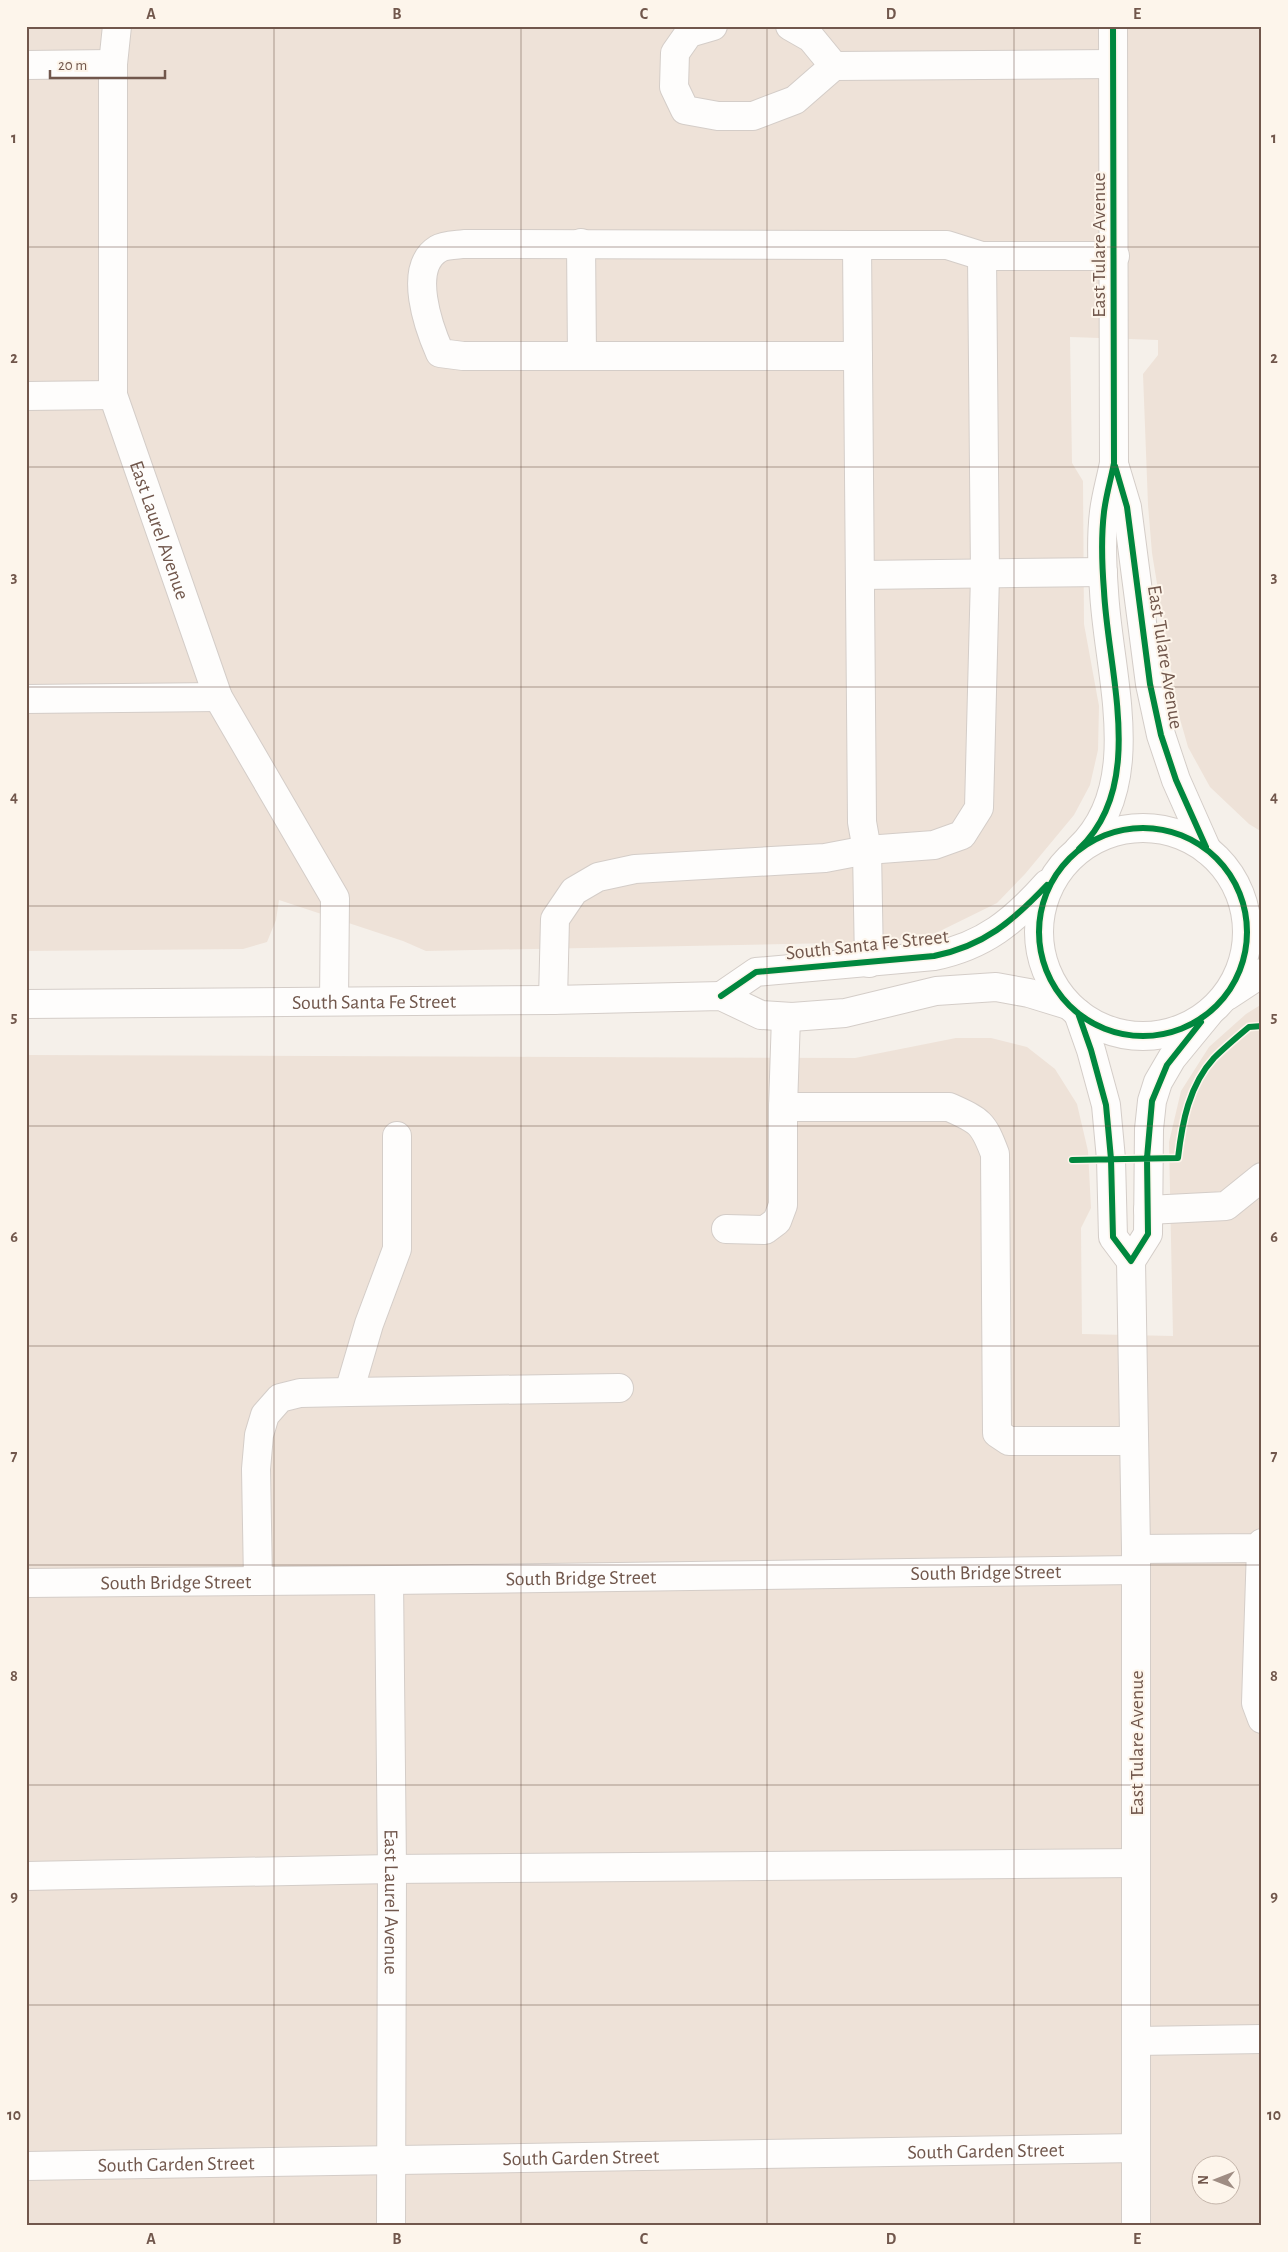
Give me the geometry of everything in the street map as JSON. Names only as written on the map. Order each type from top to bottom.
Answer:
[{"type":"street","name":"East Laurel Avenue","points":[[117,26],[113,64],[113,395],[218,697],[335,898],[334,1001]]},
{"type":"street","points":[[714,26],[689,33],[674,53],[674,87],[685,110],[718,116],[753,116],[794,100],[834,66],[1113,64]]},
{"type":"street","points":[[790,26],[810,38],[834,66]]},
{"type":"street","name":"East Tulare Avenue","points":[[1057,874],[1090,839],[1102,819],[1115,784],[1118,762],[1118,722],[1109,652],[1103,572],[1104,512],[1114,463],[1113,26]]},
{"type":"street","points":[[26,65],[113,64]]},
{"type":"street","points":[[581,243],[582,356]]},
{"type":"street","points":[[858,356],[463,356],[440,353],[428,325],[422,287],[424,264],[438,249],[464,244],[947,245],[982,256],[1115,256]]},
{"type":"street","points":[[857,245],[862,822],[867,850],[869,962]]},
{"type":"street","points":[[553,1000],[555,919],[574,891],[598,877],[635,869],[825,858],[867,850],[934,845],[962,835],[979,808],[985,575],[982,256]]},
{"type":"street","points":[[26,396],[113,395]]},
{"type":"street","name":"East Tulare Avenue","points":[[1114,463],[1127,507],[1150,684],[1161,735],[1176,780],[1212,854]]},
{"type":"street","points":[[861,575],[985,575],[1103,572]]},
{"type":"street","points":[[26,699],[218,697]]},
{"type":"street","points":[[1079,849],[1103,835],[1123,830],[1143,828],[1170,831],[1196,842],[1236,876],[1262,891]]},
{"type":"street","points":[[1057,874],[1050,885],[1042,909],[1039,935],[1043,960],[1053,984],[1073,1009],[1095,1063],[1106,1105],[1111,1159],[1113,1237],[1131,1261],[1148,1234],[1148,1141],[1152,1101],[1166,1065],[1215,1007],[1237,976],[1243,961],[1247,930],[1245,914],[1236,885],[1212,854]]},
{"type":"street","name":"South Santa Fe Street","points":[[721,996],[756,972],[934,956],[972,945],[993,934],[1014,917],[1057,874]]},
{"type":"street","points":[[1215,1007],[1262,973]]},
{"type":"street","name":"South Santa Fe Street","points":[[26,1004],[553,1000],[721,996],[761,1015],[786,1016],[844,1013],[936,991],[1010,988],[1056,999],[1112,1032],[1131,1036],[1150,1036],[1187,1026],[1215,1007]]},
{"type":"street","points":[[726,1229],[765,1230],[776,1221],[783,1206],[783,1107],[786,1016]]},
{"type":"street","points":[[783,1107],[949,1107],[970,1116],[986,1129],[995,1154],[997,1433],[1009,1441],[1134,1441]]},
{"type":"street","points":[[349,1392],[369,1324],[397,1249],[397,1136]]},
{"type":"street","points":[[1148,1210],[1226,1206],[1262,1177]]},
{"type":"street","name":"East Tulare Avenue","points":[[1131,1261],[1136,1560],[1136,2226]]},
{"type":"street","points":[[258,1581],[256,1469],[259,1435],[265,1415],[280,1398],[300,1393],[619,1388]]},
{"type":"street","points":[[1261,1546],[1256,1703],[1262,1719]]},
{"type":"street","name":"South Bridge Street","points":[[26,1583],[389,1580],[1136,1560],[1261,1546]]},
{"type":"street","name":"East Laurel Avenue","points":[[389,1580],[392,1869],[391,2226]]},
{"type":"street","points":[[26,1876],[392,1869],[1136,1863]]},
{"type":"street","points":[[1137,2041],[1262,2039]]},
{"type":"street","name":"South Garden Street","points":[[26,2166],[1136,2148]]},
{"type":"shaded area","points":[[26,26],[1262,26],[1262,832],[1249,824],[1210,787],[1188,747],[1178,712],[1152,553],[1148,505],[1143,374],[1158,355],[1158,340],[1070,337],[1072,463],[1083,481],[1084,624],[1099,706],[1098,750],[1090,785],[1074,815],[1025,874],[997,903],[936,933],[887,942],[426,951],[403,941],[279,900],[276,920],[267,942],[243,949],[26,951]]},
{"type":"shaded area","points":[[1262,1004],[1262,2226],[26,2226],[26,1055],[855,1058],[956,1038],[991,1038],[1027,1047],[1055,1069],[1077,1104],[1088,1151],[1091,1208],[1081,1228],[1082,1334],[1173,1336],[1169,1142],[1181,1091],[1209,1047],[1246,1014]]},
{"type":"cycle path","points":[[1079,849],[1100,823],[1112,793],[1118,761],[1116,692],[1107,623],[1102,552],[1104,512],[1114,463],[1113,26]]},
{"type":"cycle path","points":[[1115,466],[1127,507],[1150,684],[1161,735],[1176,780],[1206,847]]},
{"type":"cycle path","points":[[1143,828],[1173,832],[1183,836],[1192,840],[1217,858],[1235,883],[1239,892],[1245,912],[1247,932],[1243,962],[1239,972],[1235,981],[1217,1006],[1192,1024],[1183,1028],[1163,1034],[1143,1036],[1113,1032],[1103,1028],[1094,1024],[1069,1006],[1051,981],[1047,972],[1041,952],[1039,932],[1043,902],[1047,892],[1051,883],[1069,858],[1094,840],[1103,836],[1123,830],[1143,828]]},
{"type":"cycle path","points":[[721,996],[756,972],[934,956],[952,952],[983,939],[1009,921],[1047,885]]},
{"type":"cycle path","points":[[1078,1013],[1091,1050],[1106,1105],[1111,1159],[1113,1237],[1131,1261],[1148,1234],[1147,1158],[1152,1101],[1167,1065],[1201,1022]]},
{"type":"cycle path","points":[[1072,1160],[1178,1158],[1188,1105],[1198,1080],[1214,1058],[1249,1027],[1262,1026]]}]
